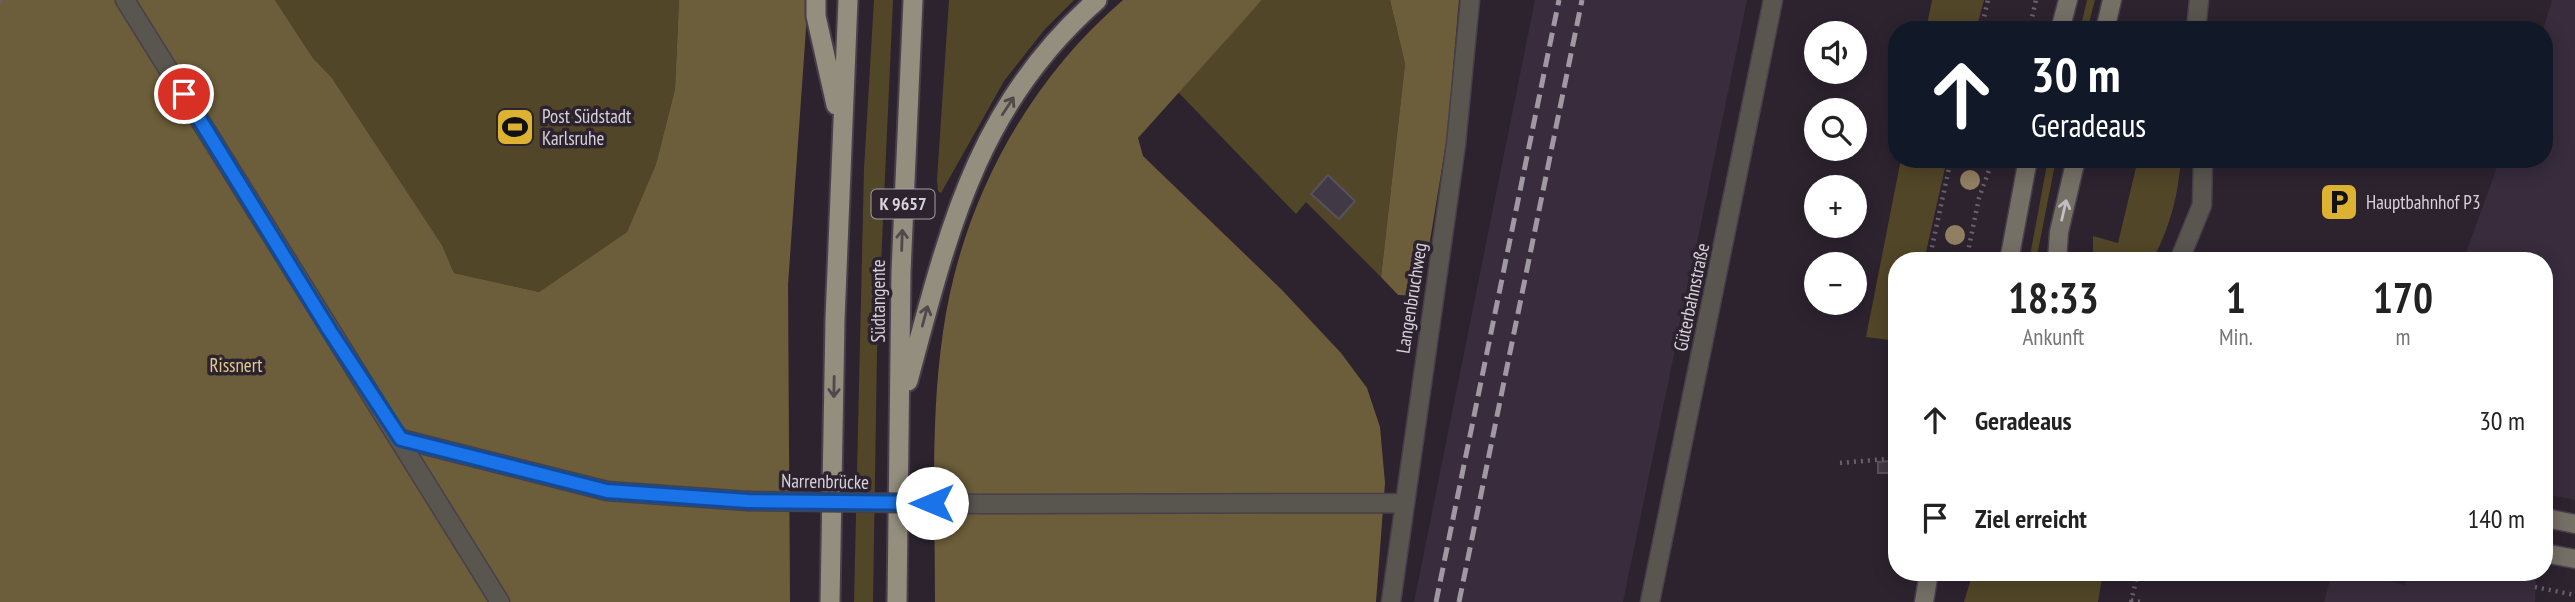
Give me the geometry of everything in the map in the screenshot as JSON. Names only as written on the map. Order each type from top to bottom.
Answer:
[{"type":"highway","points":[[816,0],[816,16],[841,132]]},
{"type":"highway","points":[[830,602],[841,132],[848,0]]},
{"type":"highway","name":"Südtangente","points":[[897,602],[901,272],[914,0]]},
{"type":"highway","points":[[901,406],[959,201],[987,141],[1031,70],[1097,0]]},
{"type":"main road","points":[[2062,21],[2068,0]]},
{"type":"main road","points":[[2107,21],[2112,0]]},
{"type":"main road","points":[[2011,252],[2026,168]]},
{"type":"main road","points":[[2058,252],[2059,232],[2074,168]]},
{"type":"main road","points":[[2553,519],[2575,524]]},
{"type":"main road","points":[[2553,555],[2575,559]]},
{"type":"main road","points":[[1924,602],[1928,581]]},
{"type":"street","points":[[125,0],[330,331],[401,439],[500,602]]},
{"type":"street","name":"Langenbruchweg","points":[[1391,602],[1456,144],[1469,0]]},
{"type":"street","name":"Güterbahnstraße","points":[[1650,602],[1773,0]]},
{"type":"street","points":[[2197,21],[2199,0]]},
{"type":"street","points":[[2183,252],[2202,205],[2203,168]]},
{"type":"street","name":"Narrenbrücke","points":[[401,439],[607,491],[748,501],[985,504],[1404,502]]},
{"type":"path","points":[[1983,21],[1988,0]]},
{"type":"path","points":[[2031,21],[2036,0]]},
{"type":"path","points":[[1931,252],[1949,168]]},
{"type":"path","points":[[1968,252],[1979,198],[1990,168]]},
{"type":"path","points":[[1840,463],[1888,459]]},
{"type":"path","points":[[2136,581],[2131,601],[2141,602]]},
{"type":"path","points":[[2535,587],[2575,595]]},
{"type":"shaded area","name":"Post Südstadt Karlsruhe","points":[[275,0],[679,0],[675,89],[656,164],[627,232],[539,292],[454,273],[442,245],[332,78],[313,58]]},
{"type":"shaded area","points":[[874,0],[893,0],[877,352],[873,602],[854,602],[864,169]]},
{"type":"shaded area","points":[[949,0],[1074,0],[1045,29],[1004,81],[941,193],[938,191],[937,180]]},
{"type":"shaded area","points":[[1262,0],[1390,0],[1405,64],[1381,277],[1306,202],[1296,214],[1177,91]]},
{"type":"shaded area","points":[[1535,0],[1747,0],[1623,602],[1414,602]]},
{"type":"shaded area","points":[[1932,0],[1984,0],[1978,21],[1928,21]]},
{"type":"shaded area","points":[[2087,0],[2095,0],[2089,21],[2082,21]]},
{"type":"shaded area","points":[[2552,0],[2575,0],[2575,500],[2553,496],[2553,252],[2466,252],[2497,168],[2553,168],[2553,21],[2546,21]]},
{"type":"shaded area","points":[[1899,168],[1945,168],[1926,252],[1888,252],[1888,340],[1866,337]]},
{"type":"shaded area","points":[[2046,168],[2054,168],[2038,252],[2031,252]]},
{"type":"shaded area","points":[[2136,168],[2180,168],[2175,199],[2156,252],[2093,251],[2093,236],[2118,243]]},
{"type":"shaded area","points":[[1970,581],[2102,581],[2098,602],[1964,602]]},
{"type":"shaded area","points":[[2330,581],[2392,581],[2405,585],[2406,581],[2536,581],[2535,602],[2324,602]]},
{"type":"green space","name":"Rissnert","points":[[0,0],[275,0],[313,58],[332,78],[442,245],[454,273],[539,292],[627,232],[656,164],[675,89],[679,0],[808,0],[788,285],[790,602],[0,602]]},
{"type":"green space","points":[[1123,0],[1262,0],[1138,138],[1143,156],[1281,289],[1341,353],[1367,388],[1380,427],[1385,483],[1376,602],[935,602],[936,399],[943,332],[965,238],[982,193],[1028,108],[1056,69],[1088,33]]},
{"type":"green space","points":[[1390,0],[1459,0],[1447,137],[1421,296],[1398,295],[1381,277],[1405,64]]},
{"type":"building","points":[[1328,175],[1355,201],[1339,219],[1311,194]]},
{"type":"building","points":[[1888,461],[1888,473],[1878,473],[1878,462]]},
{"type":"railway","points":[[1436,602],[1559,0]]},
{"type":"railway","points":[[1459,602],[1582,0]]},
{"type":"place","name":"Post Südstadt Karlsruhe","points":[[515,127]]},
{"type":"place","name":"Hauptbahnhof P3","points":[[2339,202]]},
{"type":"route","points":[[184,94],[330,331],[401,439],[607,491],[748,501],[932,503]]}]
